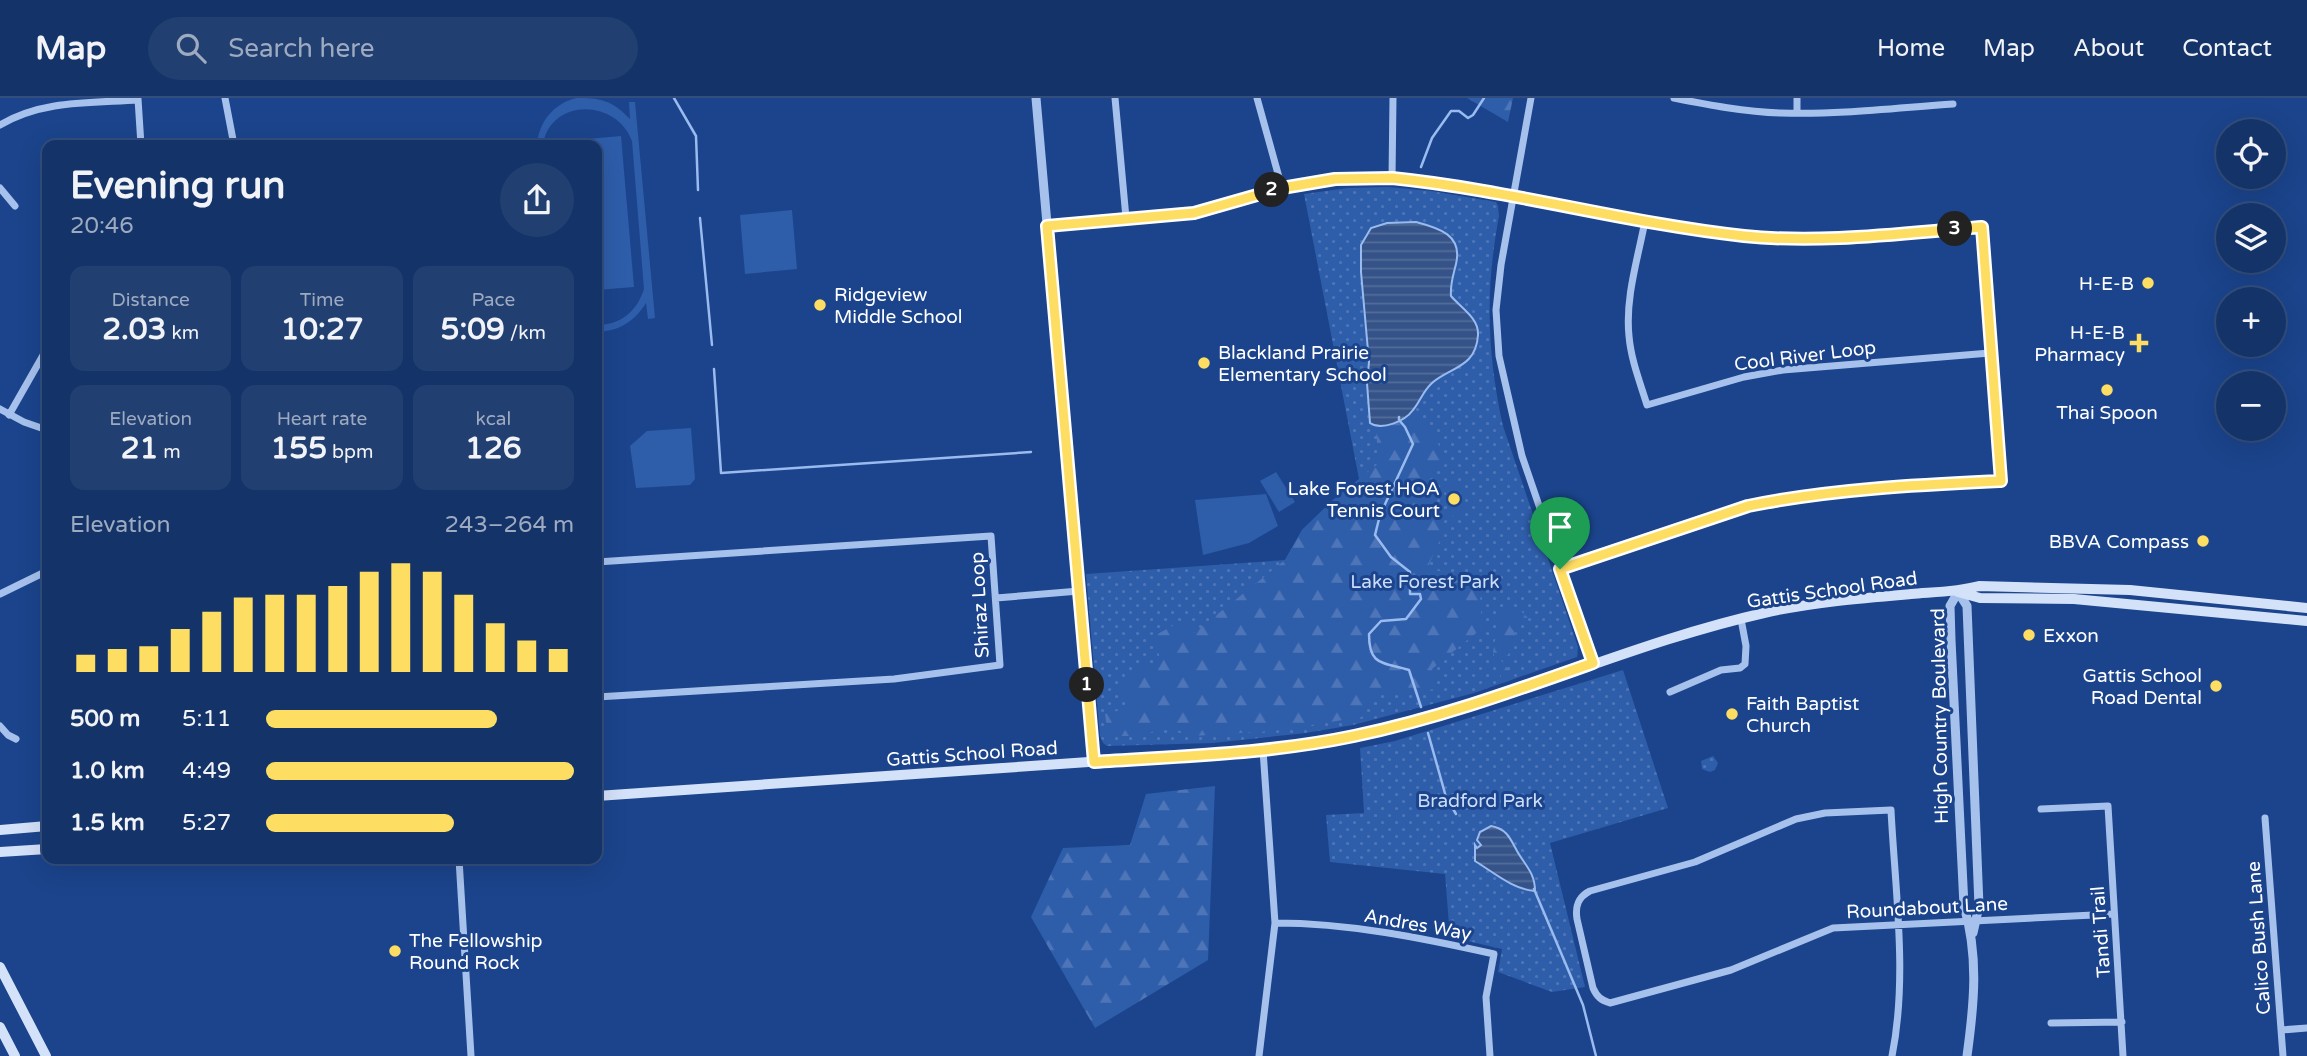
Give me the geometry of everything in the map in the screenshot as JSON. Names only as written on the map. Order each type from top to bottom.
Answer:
[{"type":"main road","name":"Gattis School Road","points":[[602,796],[1263,750],[1351,737],[1455,710],[1694,631],[1766,612],[1913,594],[1958,592],[1979,586],[2096,587],[2307,608]]},
{"type":"main road","name":"Gattis School Road","points":[[1958,592],[1979,598],[2074,599],[2307,621]]},
{"type":"main road","points":[[0,830],[42,826]]},
{"type":"main road","points":[[0,852],[42,849]]},
{"type":"main road","points":[[0,967],[46,1056]]},
{"type":"main road","points":[[0,1027],[15,1056]]},
{"type":"street","points":[[225,98],[233,140]]},
{"type":"street","points":[[1036,98],[1094,762]]},
{"type":"street","points":[[1115,98],[1126,219]]},
{"type":"street","points":[[1257,98],[1282,188]]},
{"type":"street","points":[[1392,98],[1392,178]]},
{"type":"street","points":[[1531,98],[1500,265],[1496,310],[1499,356],[1522,456],[1593,663]]},
{"type":"street","points":[[1674,98],[1745,110],[1797,113],[1953,104]]},
{"type":"street","points":[[1797,98],[1797,113]]},
{"type":"street","points":[[0,125],[42,107],[138,99],[141,140]]},
{"type":"street","points":[[1047,226],[1194,213],[1282,188],[1335,179],[1392,178],[1430,182],[1744,236],[1839,237],[1982,227],[2001,481],[1923,485],[1777,500],[1748,506],[1560,569]]},
{"type":"street","points":[[0,188],[15,206]]},
{"type":"street","name":"Cool River Loop","points":[[1645,221],[1628,310],[1628,335],[1647,405],[1744,377],[1783,370],[1990,353]]},
{"type":"street","points":[[9,415],[42,357]]},
{"type":"street","points":[[0,409],[42,427]]},
{"type":"street","name":"Shiraz Loop","points":[[602,562],[991,536],[1000,665],[894,678],[602,697]]},
{"type":"street","points":[[0,594],[42,574]]},
{"type":"street","points":[[996,598],[1079,591]]},
{"type":"street","name":"High Country Boulevard","points":[[1958,592],[1951,606],[1955,731],[1964,906],[1972,920]]},
{"type":"street","name":"High Country Boulevard","points":[[1958,592],[1967,606],[1979,906],[1972,920],[1974,981],[1967,1056]]},
{"type":"street","points":[[1671,692],[1721,670],[1740,668],[1745,664],[1746,646],[1741,619]]},
{"type":"street","points":[[0,726],[16,739]]},
{"type":"street","points":[[1955,731],[1973,733]]},
{"type":"street","points":[[1259,1056],[1275,923],[1263,750]]},
{"type":"street","points":[[1958,801],[1974,802]]},
{"type":"street","name":"Tandi Trail","points":[[2040,809],[2108,806],[2123,1056]]},
{"type":"street","name":"Roundabout Lane","points":[[1897,923],[1891,810],[1825,813],[1796,819],[1695,862],[1590,891],[1578,901],[1575,909],[1596,995],[1610,1003],[1731,970],[1833,928],[2114,914]]},
{"type":"street","name":"Calico Bush Lane","points":[[2265,818],[2283,1056]]},
{"type":"street","points":[[459,864],[471,1056]]},
{"type":"street","name":"Andres Way","points":[[1275,923],[1303,923],[1418,937],[1494,954],[1486,997],[1490,1056]]},
{"type":"street","points":[[1892,1056],[1899,1004],[1897,923]]},
{"type":"street","points":[[2051,1023],[2122,1022]]},
{"type":"street","points":[[2281,1030],[2307,1028]]},
{"type":"green space","points":[[576,98],[606,101],[630,119],[629,102],[635,102],[655,318],[648,319],[646,303],[625,324],[602,331],[602,324],[621,319],[632,310],[644,289],[632,141],[624,127],[612,117],[599,111],[584,109],[558,118],[548,130],[545,140],[538,140],[549,115]]},
{"type":"green space","points":[[1467,98],[1513,98],[1508,122]]},
{"type":"green space","points":[[621,136],[634,287],[602,290],[602,140],[576,140]]},
{"type":"green space","name":"Lake Forest Park","points":[[1388,187],[1496,202],[1498,206],[1491,270],[1490,321],[1498,399],[1503,426],[1578,647],[1577,657],[1474,693],[1353,725],[1213,743],[1107,746],[1100,736],[1086,574],[1285,560],[1302,530],[1359,479],[1304,194],[1348,188]]},
{"type":"green space","points":[[792,210],[797,269],[745,274],[740,215]]},
{"type":"green space","points":[[1415,413],[1435,435],[1443,457],[1435,467],[1429,484],[1432,500],[1445,529],[1427,569],[1479,578],[1482,628],[1432,669],[1436,689],[1399,693],[1374,691],[1362,717],[1273,731],[1193,736],[1167,726],[1142,736],[1108,736],[1105,714],[1137,706],[1121,689],[1126,672],[1161,662],[1154,636],[1185,619],[1194,633],[1285,560],[1302,530],[1333,500],[1379,463],[1376,432]]},
{"type":"green space","points":[[691,428],[695,479],[690,485],[636,488],[630,446],[647,431]]},
{"type":"green space","points":[[1276,472],[1295,502],[1279,512],[1260,481]]},
{"type":"green space","name":"Lake Forest HOA Tennis Court","points":[[1458,481],[1465,513],[1451,516],[1444,484]]},
{"type":"green space","points":[[1266,494],[1278,526],[1249,543],[1203,555],[1195,500]]},
{"type":"green space","points":[[1501,607],[1518,608],[1528,618],[1509,625],[1516,634],[1508,655],[1499,658],[1516,678],[1503,683],[1493,652]]},
{"type":"green space","name":"Bradford Park","points":[[1623,670],[1668,808],[1550,843],[1585,987],[1552,992],[1498,972],[1502,949],[1450,937],[1445,874],[1330,862],[1326,815],[1364,813],[1360,748],[1395,741]]},
{"type":"green space","points":[[1713,756],[1718,763],[1715,770],[1710,772],[1702,769],[1701,761]]},
{"type":"green space","points":[[1215,786],[1208,960],[1095,1028],[1031,917],[1063,848],[1130,845],[1146,794]]},
{"type":"shaded area","points":[[1416,222],[1441,230],[1456,246],[1451,296],[1476,323],[1476,346],[1467,360],[1426,389],[1405,418],[1393,424],[1375,425],[1370,423],[1361,245],[1371,228],[1387,223]]},
{"type":"shaded area","points":[[1491,826],[1501,829],[1510,838],[1531,874],[1535,891],[1512,884],[1475,861],[1475,845],[1477,848],[1481,845],[1477,840],[1480,832]]},
{"type":"waterway","points":[[674,98],[696,136],[698,190]]},
{"type":"waterway","points":[[1421,167],[1432,138],[1451,111],[1459,111],[1468,118],[1484,98]]},
{"type":"waterway","points":[[700,218],[712,345]]},
{"type":"waterway","points":[[714,369],[721,473],[1031,452]]},
{"type":"waterway","points":[[1399,417],[1413,444],[1380,515],[1375,535],[1391,557],[1410,572],[1410,594],[1420,594],[1421,599],[1406,619],[1381,621],[1369,634],[1371,652],[1379,661],[1409,670],[1421,707]]},
{"type":"waterway","points":[[1428,733],[1446,797],[1456,814]]},
{"type":"waterway","points":[[1534,889],[1583,1005],[1596,1056]]},
{"type":"place","name":"H-E-B","points":[[2148,283]]},
{"type":"place","name":"Ridgeview Middle School","points":[[820,305]]},
{"type":"place","name":"H-E-B Pharmacy","points":[[2139,343]]},
{"type":"place","name":"Blackland Prairie Elementary School","points":[[1204,363]]},
{"type":"place","name":"Thai Spoon","points":[[2107,390]]},
{"type":"place","name":"Lake Forest HOA Tennis Court","points":[[1454,499]]},
{"type":"place","name":"BBVA Compass","points":[[2203,541]]},
{"type":"place","name":"Exxon","points":[[2029,635]]},
{"type":"place","name":"Gattis School Road Dental","points":[[2216,686]]},
{"type":"place","name":"Faith Baptist Church","points":[[1732,714]]},
{"type":"place","name":"The Fellowship Round Rock","points":[[395,951]]},
{"type":"route","points":[[1392,178],[1430,182],[1744,236],[1839,237],[1982,227],[2001,481],[1923,485],[1777,500],[1748,506],[1560,569],[1593,663],[1442,715],[1351,737],[1263,750],[1094,762],[1047,226],[1194,213],[1282,188],[1335,179],[1392,178]]}]
